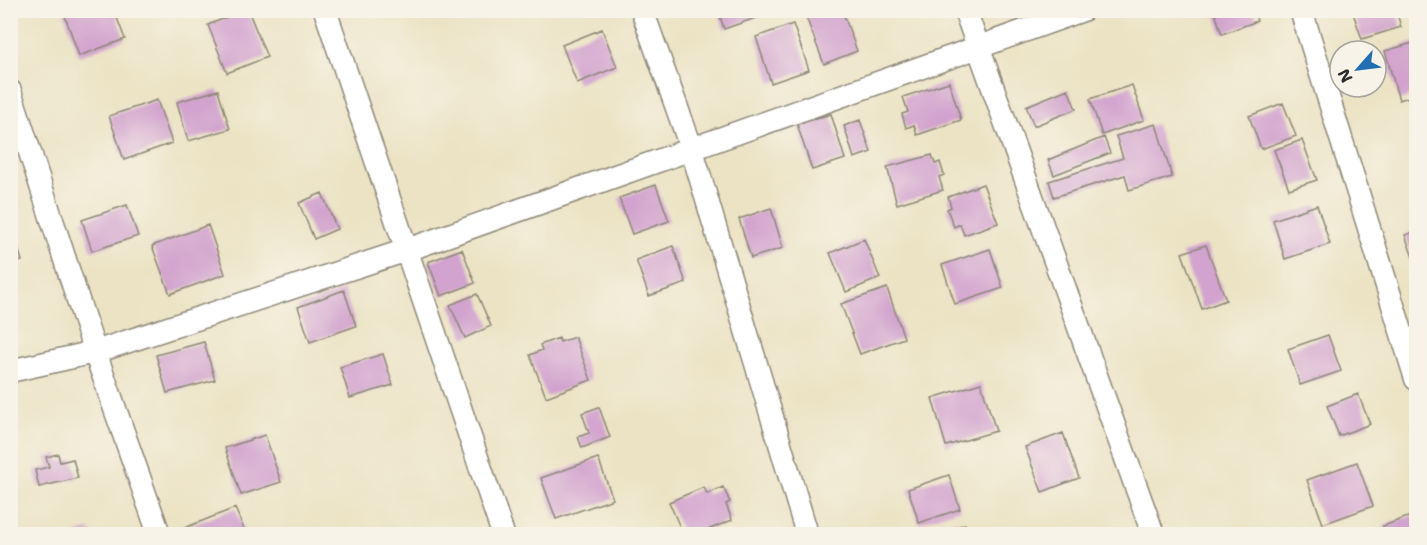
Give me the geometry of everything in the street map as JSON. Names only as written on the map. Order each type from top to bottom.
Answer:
[{"type":"street","points":[[325,10],[503,534]]},
{"type":"street","points":[[642,10],[692,150],[807,534]]},
{"type":"street","points":[[965,10],[1153,534]]},
{"type":"street","points":[[10,371],[95,352],[407,250],[1083,10]]},
{"type":"street","points":[[1301,10],[1416,379]]},
{"type":"street","points":[[10,91],[95,352],[159,534]]},
{"type":"building","points":[[71,10],[114,10],[125,39],[79,56],[64,13]]},
{"type":"building","points":[[248,10],[267,57],[227,73],[208,25]]},
{"type":"building","points":[[718,10],[766,10],[767,14],[724,29]]},
{"type":"building","points":[[822,10],[842,10],[857,51],[824,64],[806,17]]},
{"type":"building","points":[[1214,10],[1254,10],[1257,21],[1222,34]]},
{"type":"building","points":[[1352,10],[1396,10],[1401,27],[1362,39]]},
{"type":"building","points":[[793,24],[809,70],[771,83],[756,37]]},
{"type":"building","points":[[602,29],[617,67],[577,83],[562,45]]},
{"type":"building","points":[[1416,42],[1416,95],[1399,100],[1388,62],[1388,50]]},
{"type":"building","points":[[949,82],[961,120],[917,135],[914,125],[906,128],[902,114],[908,112],[903,97]]},
{"type":"building","points":[[1132,85],[1144,120],[1102,135],[1090,99]]},
{"type":"building","points":[[1068,89],[1076,109],[1034,126],[1026,106]]},
{"type":"building","points":[[218,90],[230,129],[188,141],[177,102]]},
{"type":"building","points":[[157,100],[172,143],[124,160],[109,116]]},
{"type":"building","points":[[1283,103],[1296,136],[1261,149],[1249,116]]},
{"type":"building","points":[[831,114],[845,159],[812,170],[797,124]]},
{"type":"building","points":[[860,120],[871,152],[854,158],[844,126]]},
{"type":"building","points":[[1156,124],[1172,177],[1129,190],[1125,175],[1054,197],[1049,181],[1123,158],[1116,136]]},
{"type":"building","points":[[1104,137],[1110,153],[1054,175],[1048,160]]},
{"type":"building","points":[[1302,140],[1317,180],[1289,189],[1274,150]]},
{"type":"building","points":[[932,155],[935,164],[940,162],[944,175],[939,177],[943,190],[897,204],[887,167]]},
{"type":"building","points":[[983,184],[998,223],[964,235],[960,224],[954,227],[947,209],[951,207],[948,197]]},
{"type":"building","points":[[656,185],[669,221],[632,234],[619,198]]},
{"type":"building","points":[[322,193],[337,229],[314,239],[299,203]]},
{"type":"building","points":[[127,205],[138,236],[92,251],[82,220]]},
{"type":"building","points":[[1317,205],[1330,244],[1285,259],[1273,220]]},
{"type":"building","points":[[771,208],[783,248],[751,258],[739,219]]},
{"type":"building","points":[[10,220],[22,261],[10,264]]},
{"type":"building","points":[[208,225],[225,274],[170,294],[152,246]]},
{"type":"building","points":[[1416,231],[1416,266],[1405,235]]},
{"type":"building","points":[[864,239],[880,278],[846,292],[830,253]]},
{"type":"building","points":[[1206,245],[1226,300],[1202,309],[1182,253]]},
{"type":"building","points":[[673,246],[686,283],[649,296],[636,260]]},
{"type":"building","points":[[462,249],[475,283],[441,296],[428,262]]},
{"type":"building","points":[[990,249],[1003,288],[955,304],[942,265]]},
{"type":"building","points":[[887,288],[904,338],[860,354],[841,304]]},
{"type":"building","points":[[344,290],[356,326],[310,342],[298,307]]},
{"type":"building","points":[[477,294],[491,326],[465,338],[450,305]]},
{"type":"building","points":[[1328,335],[1341,371],[1300,385],[1288,349]]},
{"type":"building","points":[[575,337],[591,380],[546,397],[530,355],[542,350],[540,345],[559,338],[560,342]]},
{"type":"building","points":[[204,342],[215,380],[167,393],[156,355]]},
{"type":"building","points":[[383,354],[393,385],[350,398],[340,367]]},
{"type":"building","points":[[981,383],[996,431],[946,446],[932,398]]},
{"type":"building","points":[[1358,394],[1370,424],[1339,436],[1327,406]]},
{"type":"building","points":[[599,407],[610,437],[582,448],[578,437],[589,433],[582,413]]},
{"type":"building","points":[[1063,433],[1079,478],[1042,492],[1025,447]]},
{"type":"building","points":[[265,435],[281,482],[241,495],[225,448]]},
{"type":"building","points":[[58,454],[60,462],[73,459],[78,478],[39,487],[35,470],[49,467],[46,457]]},
{"type":"building","points":[[598,458],[613,499],[556,519],[541,478]]},
{"type":"building","points":[[1357,462],[1373,506],[1323,524],[1307,480]]},
{"type":"building","points":[[949,475],[960,509],[919,523],[908,489]]},
{"type":"building","points":[[704,487],[707,494],[723,487],[730,502],[726,504],[732,520],[698,534],[683,534],[669,502]]},
{"type":"building","points":[[235,508],[246,534],[184,534],[182,529]]},
{"type":"building","points":[[1416,514],[1416,534],[1385,534],[1383,526]]},
{"type":"building","points":[[965,524],[969,534],[936,534]]},
{"type":"building","points":[[89,530],[91,534],[74,534]]}]
